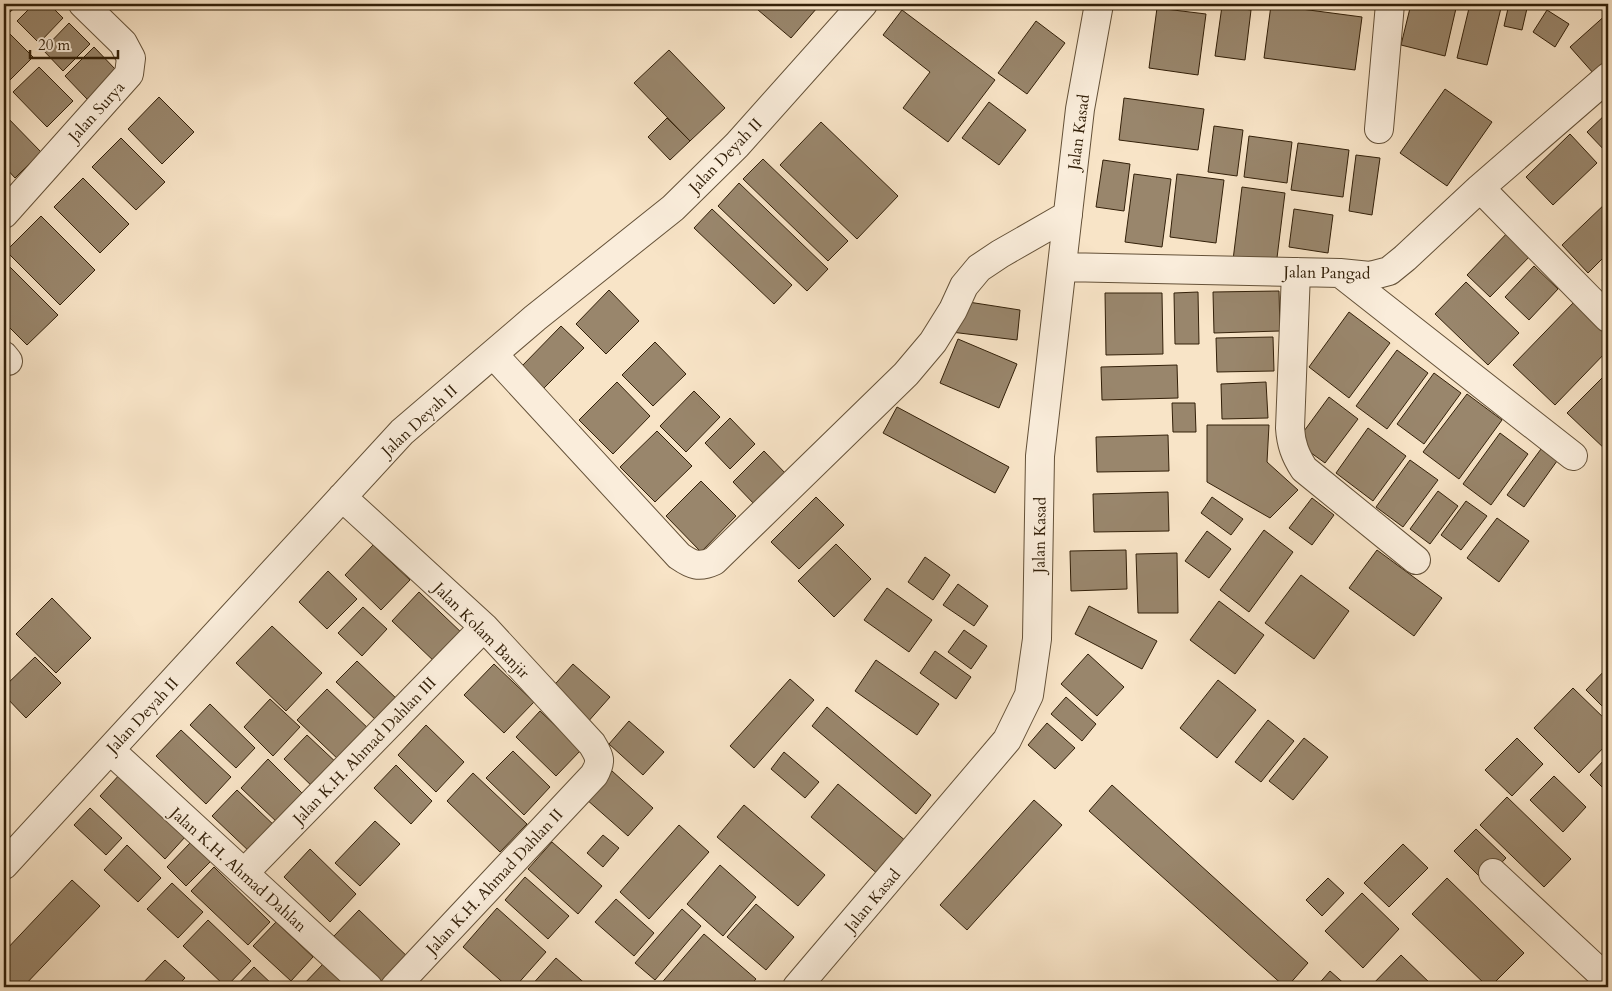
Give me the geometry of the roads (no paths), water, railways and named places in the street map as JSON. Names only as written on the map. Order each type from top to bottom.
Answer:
[{"type":"street","name":"Jalan Surya","points":[[4,214],[129,74],[131,58],[123,43],[83,4]]},
{"type":"street","name":"Jalan Deyah II","points":[[4,865],[402,432],[493,354],[672,208],[737,145],[863,4]]},
{"type":"street","name":"Jalan Kasad","points":[[797,987],[1007,740],[1029,695],[1038,638],[1040,456],[1080,109],[1099,4]]},
{"type":"street","points":[[1379,129],[1390,4]]},
{"type":"street","name":"Jalan Pangad","points":[[1062,267],[1340,273],[1370,276],[1389,271],[1480,188],[1608,77]]},
{"type":"street","points":[[1480,188],[1608,318]]},
{"type":"street","points":[[493,354],[679,556],[696,566],[705,566],[714,561],[906,374],[933,342],[964,286],[979,268],[1068,215]]},
{"type":"street","points":[[1296,272],[1290,428],[1291,443],[1295,455],[1304,469],[1416,560]]},
{"type":"street","points":[[1340,273],[1573,456]]},
{"type":"street","name":"Jalan Kolam Banjir","points":[[342,497],[484,627],[592,744],[599,756],[599,765],[594,775]]},
{"type":"street","name":"Jalan K.H. Ahmad Dahlan III","points":[[244,873],[484,627]]},
{"type":"street","name":"Jalan K.H. Ahmad Dahlan","points":[[110,750],[368,987]]},
{"type":"street","name":"Jalan K.H. Ahmad Dahlan II","points":[[395,987],[594,775]]},
{"type":"street","points":[[1493,873],[1608,980]]}]
